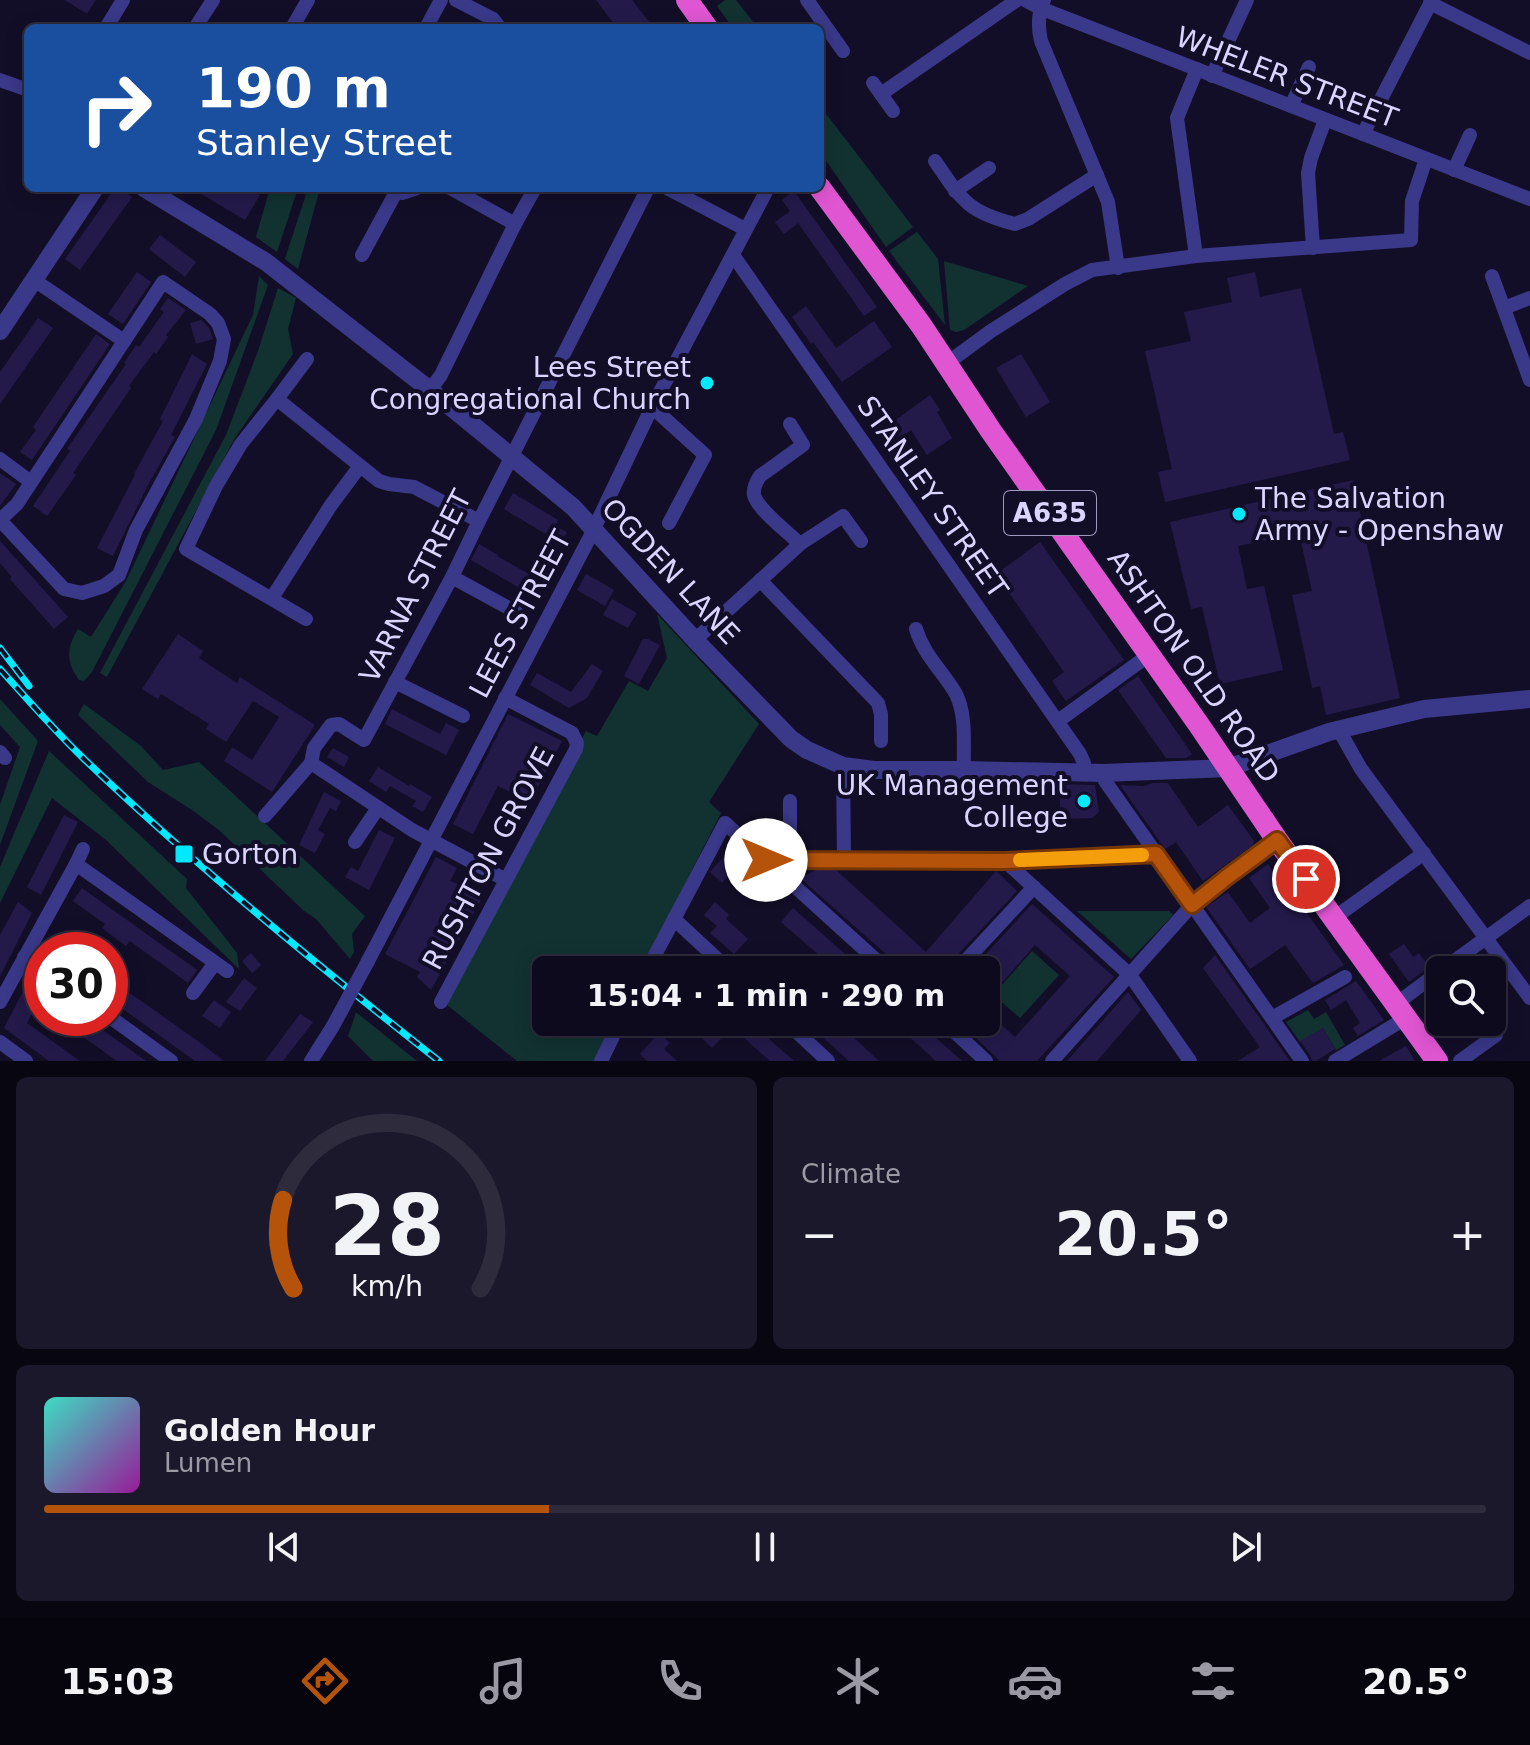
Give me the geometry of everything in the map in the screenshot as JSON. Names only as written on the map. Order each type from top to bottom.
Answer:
[{"type":"highway","points":[[687,0],[704,24]]},
{"type":"highway","name":"ASHTON OLD ROAD","points":[[823,192],[879,267],[1277,840],[1437,1061]]},
{"type":"street","points":[[108,24],[123,0]]},
{"type":"street","points":[[201,24],[213,0]]},
{"type":"street","points":[[294,24],[308,0]]},
{"type":"street","points":[[428,24],[441,0]]},
{"type":"street","points":[[456,0],[497,24]]},
{"type":"street","points":[[807,0],[824,24]]},
{"type":"street","points":[[893,111],[877,89],[1017,0]]},
{"type":"street","name":"WHELER STREET","points":[[1025,0],[1042,4],[1212,76],[1530,199]]},
{"type":"street","points":[[1212,76],[1247,0]]},
{"type":"street","points":[[1363,134],[1431,2],[1530,53]]},
{"type":"street","points":[[1042,4],[1038,29],[1041,41],[1108,202],[1118,268]]},
{"type":"street","points":[[824,24],[843,51]]},
{"type":"street","points":[[1291,106],[1309,67]]},
{"type":"street","points":[[1196,256],[1177,118],[1197,69]]},
{"type":"street","points":[[0,80],[24,89]]},
{"type":"street","points":[[1313,248],[1308,173],[1325,120]]},
{"type":"street","points":[[1454,170],[1470,135]]},
{"type":"street","points":[[946,364],[991,331],[1092,270],[1196,256],[1411,240],[1412,201],[1426,159]]},
{"type":"street","points":[[935,161],[963,202],[974,210],[1015,224],[1097,175]]},
{"type":"street","points":[[955,191],[989,168]]},
{"type":"street","points":[[0,331],[92,192]]},
{"type":"street","name":"OGDEN LANE","points":[[151,192],[266,262],[573,507],[791,739],[843,766],[874,770],[1103,773],[1228,768],[1339,730],[1424,709],[1530,699]]},
{"type":"street","points":[[362,255],[391,192]]},
{"type":"street","points":[[457,192],[515,224]]},
{"type":"street","points":[[430,390],[441,375],[533,192]]},
{"type":"street","name":"VARNA STREET","points":[[311,763],[314,748],[331,725],[339,724],[364,740],[452,577],[646,192]]},
{"type":"street","points":[[675,192],[745,229]]},
{"type":"street","name":"LEES STREET","points":[[311,1061],[333,1026],[432,841],[594,530],[652,407],[766,192]]},
{"type":"street","name":"STANLEY STREET","points":[[733,255],[1058,721],[1082,757],[1083,772]]},
{"type":"street","points":[[1492,276],[1530,380]]},
{"type":"street","points":[[34,280],[124,341]]},
{"type":"street","points":[[163,282],[210,314],[218,323],[224,339],[220,361],[196,419],[136,530],[119,575],[104,586],[82,593],[64,589],[0,520],[17,504],[31,482],[163,282]]},
{"type":"street","points":[[1504,308],[1530,298]]},
{"type":"street","points":[[306,619],[186,549],[216,486],[241,444],[307,359]]},
{"type":"street","points":[[277,399],[379,481],[414,487],[479,521]]},
{"type":"street","points":[[652,407],[705,455],[669,523]]},
{"type":"street","points":[[790,424],[803,445],[760,476],[754,492],[764,509],[800,544]]},
{"type":"street","points":[[0,459],[31,482]]},
{"type":"street","points":[[272,598],[331,505],[360,466]]},
{"type":"street","points":[[695,640],[800,544],[843,516],[861,541]]},
{"type":"street","points":[[452,577],[516,612]]},
{"type":"street","points":[[760,580],[878,703],[881,741]]},
{"type":"street","points":[[916,629],[921,645],[956,695],[962,713],[964,770]]},
{"type":"street","points":[[1058,721],[1149,655]]},
{"type":"street","points":[[395,682],[463,716]]},
{"type":"street","name":"RUSHTON GROVE","points":[[441,1002],[576,749],[576,737],[569,731],[505,698]]},
{"type":"street","points":[[1339,730],[1361,769],[1530,998]]},
{"type":"street","points":[[265,816],[311,763],[432,841],[506,880]]},
{"type":"street","points":[[843,766],[844,859]]},
{"type":"street","points":[[1103,773],[1105,781],[1302,1061]]},
{"type":"street","points":[[790,801],[790,860]]},
{"type":"street","points":[[355,842],[378,808]]},
{"type":"street","points":[[654,956],[725,823],[872,956]]},
{"type":"street","points":[[1052,1061],[1192,905],[1277,840]]},
{"type":"street","points":[[38,932],[83,849]]},
{"type":"street","points":[[1334,918],[1424,853]]},
{"type":"street","points":[[766,860],[1005,861],[1156,854]]},
{"type":"street","points":[[1005,861],[1130,975],[1190,1061]]},
{"type":"street","points":[[76,864],[221,967],[193,993]]},
{"type":"street","points":[[970,956],[1034,887]]},
{"type":"street","points":[[1461,956],[1530,906]]},
{"type":"street","points":[[674,919],[714,956]]},
{"type":"street","points":[[0,1002],[24,957]]},
{"type":"street","points":[[1272,1018],[1345,977]]},
{"type":"street","points":[[1335,1061],[1401,1011],[1426,986]]},
{"type":"street","points":[[128,1030],[171,1061]]},
{"type":"street","points":[[601,1061],[613,1036]]},
{"type":"street","points":[[800,1036],[826,1061]]},
{"type":"street","points":[[959,1036],[986,1061]]},
{"type":"street","points":[[1460,1061],[1495,1036]]},
{"type":"street","points":[[0,1042],[26,1061]]},
{"type":"green space","points":[[725,0],[736,0],[755,24],[730,24],[717,6]]},
{"type":"green space","points":[[824,111],[913,227],[886,247],[824,158]]},
{"type":"green space","points":[[269,192],[297,192],[277,252],[256,237]]},
{"type":"green space","points":[[307,192],[319,192],[298,269],[285,259]]},
{"type":"green space","points":[[917,232],[938,259],[945,325],[889,251]]},
{"type":"green space","points":[[944,261],[1028,286],[964,330],[956,332],[950,330]]},
{"type":"green space","points":[[259,276],[268,285],[216,430],[92,672],[84,681],[79,680],[69,655],[74,636],[78,629],[91,637],[126,581],[253,315]]},
{"type":"green space","points":[[278,288],[296,298],[288,329],[293,354],[235,438],[107,677],[100,673],[226,435]]},
{"type":"green space","points":[[657,614],[759,724],[709,802],[721,813],[648,956],[532,956],[532,1036],[607,1036],[594,1061],[517,1061],[447,1005],[586,731],[597,736],[629,681],[648,691],[667,658]]},
{"type":"green space","points":[[0,699],[38,741],[0,845],[0,805],[20,747],[0,725]]},
{"type":"green space","points":[[84,704],[141,746],[163,770],[199,762],[365,916],[352,934],[354,952],[350,959],[316,919],[219,830],[148,782],[78,715]]},
{"type":"green space","points":[[49,751],[187,879],[186,888],[237,953],[239,969],[106,840],[52,798],[0,903],[0,867]]},
{"type":"green space","points":[[1077,911],[1169,911],[1173,915],[1131,959]]},
{"type":"green space","points":[[1032,951],[1059,975],[1020,1018],[1000,1001],[1000,987]]},
{"type":"green space","points":[[1308,1010],[1314,1019],[1326,1012],[1345,1045],[1336,1050],[1323,1028],[1300,1042],[1286,1022]]},
{"type":"green space","points":[[356,1013],[417,1061],[373,1061],[348,1036]]},
{"type":"building","points":[[65,0],[96,0],[87,14]]},
{"type":"building","points":[[596,0],[632,0],[651,24],[614,24]]},
{"type":"building","points":[[112,192],[125,192],[132,197],[80,270],[65,259]]},
{"type":"building","points":[[198,192],[255,192],[260,195],[245,220]]},
{"type":"building","points":[[795,192],[877,307],[864,316],[798,223],[784,234],[775,222],[790,211],[782,200]]},
{"type":"building","points":[[160,235],[196,262],[185,277],[149,249]]},
{"type":"building","points":[[137,272],[151,282],[123,324],[108,314]]},
{"type":"building","points":[[1255,272],[1260,297],[1301,288],[1334,434],[1343,432],[1350,460],[1165,502],[1158,472],[1172,469],[1145,351],[1191,341],[1184,312],[1232,302],[1227,278]]},
{"type":"building","points":[[168,298],[186,310],[129,386],[131,388],[47,516],[33,506],[136,345],[139,347],[164,312],[160,309]]},
{"type":"building","points":[[806,306],[836,348],[874,321],[892,347],[842,382],[792,317]]},
{"type":"building","points":[[38,318],[53,328],[0,404],[0,372]]},
{"type":"building","points":[[201,320],[209,328],[213,339],[196,344],[190,323]]},
{"type":"building","points":[[96,334],[110,344],[32,460],[20,452],[36,430],[33,427]]},
{"type":"building","points":[[192,354],[207,364],[171,435],[175,437],[113,556],[97,548],[163,421],[160,419]]},
{"type":"building","points":[[1021,354],[1050,402],[1026,417],[996,368]]},
{"type":"building","points":[[930,395],[952,438],[927,455],[911,430],[896,441],[886,427]]},
{"type":"building","points":[[0,473],[16,484],[0,506]]},
{"type":"building","points":[[1353,480],[1400,698],[1326,715],[1320,686],[1312,688],[1292,595],[1312,591],[1299,533],[1238,546],[1247,589],[1264,586],[1283,670],[1220,684],[1202,607],[1191,609],[1170,522]]},
{"type":"building","points":[[513,493],[558,520],[555,526],[567,532],[561,543],[504,509]]},
{"type":"building","points":[[0,541],[68,617],[54,629],[0,563]]},
{"type":"building","points":[[1040,542],[1124,660],[1066,701],[1052,681],[1064,672],[996,574]]},
{"type":"building","points":[[479,544],[538,579],[530,594],[471,560]]},
{"type":"building","points":[[586,574],[614,590],[605,606],[577,590]]},
{"type":"building","points":[[400,597],[416,605],[406,624],[390,616]]},
{"type":"building","points":[[612,599],[637,613],[628,628],[603,615]]},
{"type":"building","points":[[178,634],[203,651],[199,658],[237,683],[240,677],[315,725],[272,792],[224,761],[232,747],[252,760],[279,717],[253,701],[226,742],[206,729],[209,724],[161,694],[158,699],[142,689]]},
{"type":"building","points":[[643,639],[660,645],[639,684],[624,676]]},
{"type":"building","points":[[592,664],[603,671],[587,698],[569,708],[530,685],[537,673],[571,692]]},
{"type":"building","points":[[1138,676],[1192,754],[1186,758],[1166,758],[1118,690]]},
{"type":"building","points":[[392,709],[440,734],[446,723],[459,730],[446,755],[385,724]]},
{"type":"building","points":[[508,714],[562,741],[530,802],[498,786],[473,834],[453,824]]},
{"type":"building","points":[[333,748],[349,757],[344,767],[327,757]]},
{"type":"building","points":[[378,767],[432,797],[423,812],[412,806],[416,801],[390,786],[386,792],[369,781]]},
{"type":"building","points":[[1168,783],[1198,827],[1228,805],[1254,841],[1253,845],[1203,881],[1176,842],[1165,849],[1120,785],[1144,786]]},
{"type":"building","points":[[1060,784],[1095,785],[1099,812],[1092,818],[1060,819]]},
{"type":"building","points":[[324,792],[341,801],[336,811],[330,808],[318,830],[325,834],[315,853],[299,845]]},
{"type":"building","points":[[64,815],[78,822],[41,895],[27,887]]},
{"type":"building","points":[[379,830],[395,838],[369,890],[345,877],[351,867],[358,871]]},
{"type":"building","points":[[728,852],[740,864],[722,883],[710,872]]},
{"type":"building","points":[[436,857],[457,868],[450,881],[484,894],[431,990],[417,977],[420,972],[385,954]]},
{"type":"building","points":[[1268,864],[1273,872],[1276,870],[1344,965],[1313,983],[1285,945],[1250,969],[1206,907],[1228,892],[1250,923],[1270,908],[1249,878]]},
{"type":"building","points":[[816,870],[836,870],[926,952],[996,871],[1017,891],[957,956],[888,956],[800,878]]},
{"type":"building","points":[[82,888],[197,970],[188,983],[130,941],[128,944],[128,932],[107,932],[102,928],[105,924],[73,901]]},
{"type":"building","points":[[18,902],[32,913],[0,976],[0,935]]},
{"type":"building","points":[[715,902],[729,915],[726,919],[748,939],[734,954],[710,933],[717,926],[704,915]]},
{"type":"building","points":[[1032,904],[1114,977],[1037,1061],[1000,1061],[974,1036],[1000,1036],[1000,1024],[1015,1037],[1070,976],[1035,945],[1000,985],[1000,956],[984,956]]},
{"type":"building","points":[[793,908],[847,956],[820,956],[781,922]]},
{"type":"building","points":[[1404,944],[1413,957],[1419,953],[1426,963],[1426,969],[1409,982],[1389,954]]},
{"type":"building","points":[[251,953],[261,965],[252,973],[242,961]]},
{"type":"building","points":[[1215,955],[1290,1061],[1238,1061],[1260,1047],[1203,968]]},
{"type":"building","points":[[244,978],[257,988],[240,1011],[226,1002]]},
{"type":"building","points":[[1356,981],[1384,1020],[1358,1036],[1353,1028],[1360,1023],[1346,1000],[1331,1010],[1325,1000]]},
{"type":"building","points":[[24,990],[24,1036],[45,1036],[80,1061],[49,1061],[4,1028]]},
{"type":"building","points":[[128,992],[224,1061],[195,1061],[128,1013]]},
{"type":"building","points":[[1128,992],[1141,1010],[1097,1061],[1067,1061]]},
{"type":"building","points":[[214,1000],[231,1012],[220,1028],[202,1016]]},
{"type":"building","points":[[300,1014],[313,1022],[283,1061],[265,1061]]},
{"type":"building","points":[[1323,1028],[1335,1049],[1312,1061],[1300,1041]]},
{"type":"building","points":[[82,1036],[111,1036],[146,1061],[117,1061]]},
{"type":"building","points":[[656,1036],[662,1036],[670,1043],[664,1049],[677,1061],[647,1061],[640,1054]]},
{"type":"building","points":[[700,1036],[723,1036],[712,1048]]},
{"type":"building","points":[[742,1036],[766,1036],[794,1061],[770,1061]]},
{"type":"building","points":[[821,1036],[852,1036],[879,1061],[849,1061]]},
{"type":"building","points":[[908,1036],[938,1036],[936,1038],[962,1061],[936,1061]]},
{"type":"building","points":[[1406,1046],[1415,1061],[1379,1061]]},
{"type":"railway","points":[[0,648],[29,686]]},
{"type":"railway","points":[[0,669],[72,747],[169,837],[439,1061]]},
{"type":"slow traffic","points":[[1020,860],[1142,855]]},
{"type":"place","name":"Lees Street Congregational Church","points":[[707,383]]},
{"type":"place","name":"The Salvation Army - Openshaw","points":[[1239,514]]},
{"type":"place","name":"UK Management College","points":[[1084,801]]},
{"type":"place","name":"Gorton","points":[[184,854]]},
{"type":"route","points":[[766,860],[1005,861],[1156,854],[1192,905],[1277,840],[1306,879]]}]
